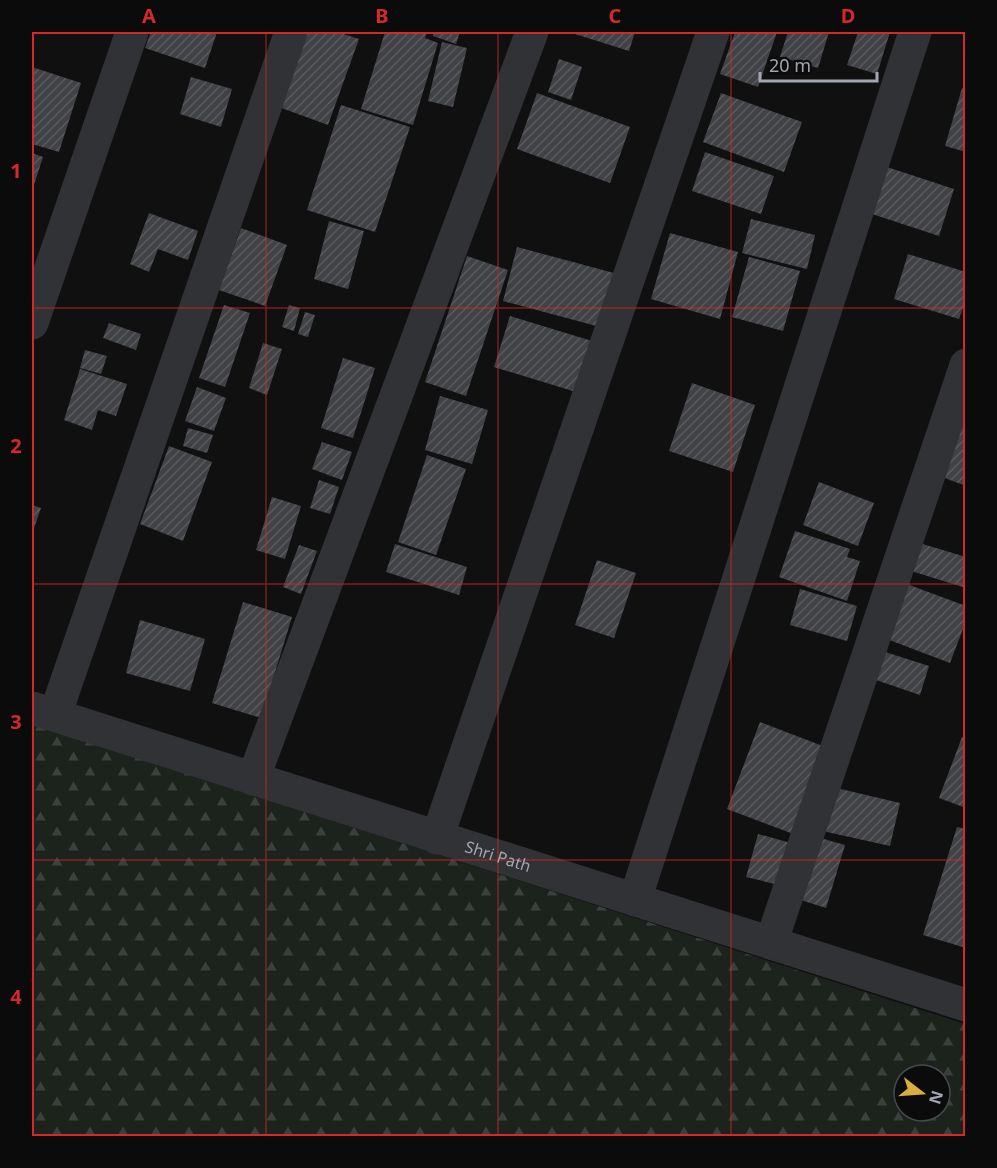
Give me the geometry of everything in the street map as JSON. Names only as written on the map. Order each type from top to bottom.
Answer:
[{"type":"street","points":[[32,322],[132,32]]},
{"type":"street","points":[[43,711],[291,32]]},
{"type":"street","points":[[253,779],[532,32]]},
{"type":"street","points":[[437,838],[713,32]]},
{"type":"street","points":[[635,900],[915,32]]},
{"type":"street","points":[[771,943],[966,365]]},
{"type":"street","name":"Shri Path","points":[[43,711],[966,1005]]},
{"type":"green space","points":[[32,724],[965,1024],[965,1136],[32,1136]]},
{"type":"building","points":[[151,32],[217,32],[205,68],[145,48]]},
{"type":"building","points":[[303,32],[337,32],[359,39],[328,125],[276,106]]},
{"type":"building","points":[[385,32],[427,32],[425,38],[438,43],[413,125],[361,109]]},
{"type":"building","points":[[434,32],[460,32],[456,44],[433,36]]},
{"type":"building","points":[[576,32],[635,32],[629,51],[575,34]]},
{"type":"building","points":[[735,32],[777,32],[758,87],[720,74]]},
{"type":"building","points":[[788,32],[829,32],[818,68],[780,57]]},
{"type":"building","points":[[858,32],[890,32],[877,74],[847,65]]},
{"type":"building","points":[[442,42],[467,48],[453,107],[428,101]]},
{"type":"building","points":[[559,59],[582,67],[571,100],[548,92]]},
{"type":"building","points":[[32,67],[81,83],[59,152],[32,144]]},
{"type":"building","points":[[191,77],[232,89],[221,127],[180,114]]},
{"type":"building","points":[[962,88],[966,89],[966,152],[945,146]]},
{"type":"building","points":[[537,93],[630,127],[610,183],[517,149]]},
{"type":"building","points":[[721,93],[802,122],[784,172],[703,142]]},
{"type":"building","points":[[341,105],[410,127],[375,232],[307,210]]},
{"type":"building","points":[[705,152],[774,176],[761,214],[692,191]]},
{"type":"building","points":[[32,153],[43,157],[32,191]]},
{"type":"building","points":[[887,167],[954,189],[939,236],[872,214]]},
{"type":"building","points":[[149,213],[198,231],[188,260],[158,249],[149,272],[130,264]]},
{"type":"building","points":[[751,219],[815,235],[807,269],[742,253]]},
{"type":"building","points":[[329,221],[364,231],[348,289],[314,279]]},
{"type":"building","points":[[241,228],[287,245],[265,306],[219,290]]},
{"type":"building","points":[[670,233],[738,252],[720,319],[651,299]]},
{"type":"building","points":[[517,247],[614,273],[600,327],[503,301]]},
{"type":"building","points":[[908,254],[966,272],[966,299],[959,319],[894,299]]},
{"type":"building","points":[[467,256],[508,270],[466,396],[425,382]]},
{"type":"building","points":[[749,257],[800,271],[783,331],[732,317]]},
{"type":"building","points":[[224,305],[250,313],[225,387],[199,378]]},
{"type":"building","points":[[289,305],[300,308],[294,331],[282,327]]},
{"type":"building","points":[[305,312],[315,315],[308,337],[298,334]]},
{"type":"building","points":[[510,316],[592,341],[576,392],[494,367]]},
{"type":"building","points":[[109,323],[141,334],[136,350],[103,338]]},
{"type":"building","points":[[263,343],[282,349],[267,395],[249,388]]},
{"type":"building","points":[[85,350],[107,356],[101,374],[80,368]]},
{"type":"building","points":[[343,358],[375,368],[353,438],[321,428]]},
{"type":"building","points":[[80,369],[127,384],[116,416],[98,410],[92,430],[64,420]]},
{"type":"building","points":[[692,383],[755,405],[733,472],[669,451]]},
{"type":"building","points":[[197,387],[226,398],[214,431],[185,421]]},
{"type":"building","points":[[440,396],[488,410],[472,464],[425,450]]},
{"type":"building","points":[[966,417],[966,486],[942,477]]},
{"type":"building","points":[[188,428],[213,435],[207,453],[183,446]]},
{"type":"building","points":[[322,442],[352,452],[342,480],[312,469]]},
{"type":"building","points":[[169,446],[212,462],[183,541],[140,524]]},
{"type":"building","points":[[427,455],[466,469],[436,555],[398,542]]},
{"type":"building","points":[[319,480],[339,487],[330,514],[310,508]]},
{"type":"building","points":[[819,482],[874,503],[858,546],[803,525]]},
{"type":"building","points":[[272,497],[301,506],[285,559],[256,550]]},
{"type":"building","points":[[32,505],[41,508],[32,534]]},
{"type":"building","points":[[795,531],[850,549],[847,557],[860,561],[847,601],[779,577]]},
{"type":"building","points":[[916,542],[966,557],[966,588],[908,570]]},
{"type":"building","points":[[395,544],[467,567],[459,595],[386,572]]},
{"type":"building","points":[[299,545],[317,551],[301,594],[283,587]]},
{"type":"building","points":[[597,560],[636,573],[614,638],[575,625]]},
{"type":"building","points":[[904,583],[966,606],[966,621],[950,663],[884,638]]},
{"type":"building","points":[[800,589],[857,606],[847,641],[790,625]]},
{"type":"building","points":[[243,602],[292,617],[261,718],[212,703]]},
{"type":"building","points":[[140,620],[205,639],[190,691],[126,673]]},
{"type":"building","points":[[879,650],[929,666],[920,695],[870,678]]},
{"type":"building","points":[[760,722],[828,748],[796,835],[727,809]]},
{"type":"building","points":[[962,737],[966,738],[966,808],[939,798]]},
{"type":"building","points":[[828,786],[900,803],[890,846],[818,830]]},
{"type":"building","points":[[957,827],[966,829],[966,948],[923,935]]},
{"type":"building","points":[[758,834],[791,843],[779,885],[746,877]]},
{"type":"building","points":[[810,835],[845,845],[826,908],[791,897]]}]
